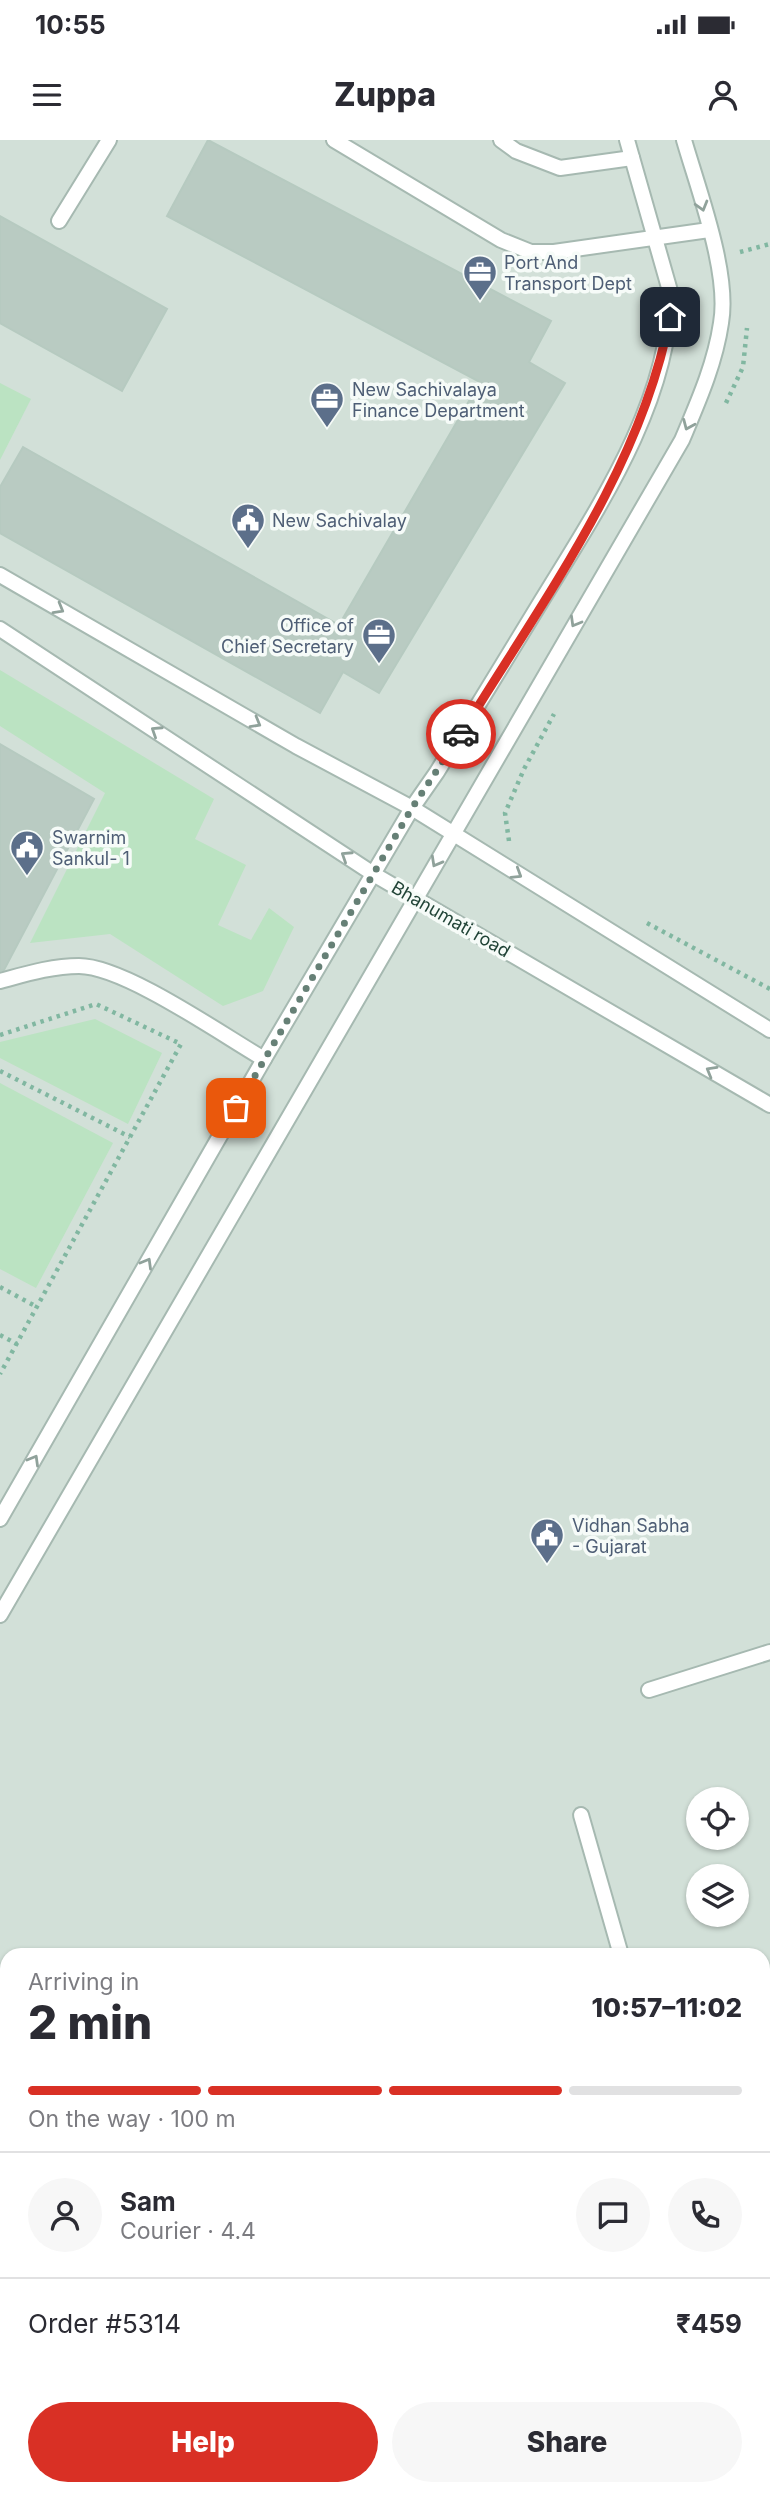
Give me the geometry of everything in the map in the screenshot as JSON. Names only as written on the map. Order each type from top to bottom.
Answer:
[{"type":"lane","points":[[59,221],[109,140]]},
{"type":"lane","points":[[334,140],[501,240],[531,251],[655,239],[709,230]]},
{"type":"lane","points":[[501,140],[516,150],[560,168],[632,158]]},
{"type":"lane","points":[[0,1519],[264,1059],[375,875],[412,808],[437,772],[596,513],[649,402],[670,317],[670,291],[628,140]]},
{"type":"lane","points":[[0,1615],[682,440],[702,393],[722,321],[720,279],[684,140]]},
{"type":"lane","points":[[0,575],[296,746],[412,808],[770,1030]]},
{"type":"lane","name":"Bhanumati road","points":[[0,629],[375,875],[770,1105]]},
{"type":"lane","points":[[0,981],[47,969],[80,966],[111,971],[264,1059]]},
{"type":"lane","points":[[649,1690],[770,1652]]},
{"type":"lane","points":[[582,1815],[619,1948]]},
{"type":"path","points":[[737,239],[742,263]]},
{"type":"path","points":[[740,251],[770,244]]},
{"type":"path","points":[[725,404],[743,367],[748,320]]},
{"type":"path","points":[[510,845],[505,813],[524,769],[557,708]]},
{"type":"path","points":[[637,917],[770,989]]},
{"type":"path","points":[[0,1035],[96,1004],[181,1044],[0,1374]]},
{"type":"path","points":[[0,1071],[130,1137]]},
{"type":"path","points":[[0,1286],[37,1307]]},
{"type":"path","points":[[0,1335],[17,1344]]},
{"type":"shaded area","points":[[0,140],[770,140],[770,1948],[0,1948]]},
{"type":"green space","points":[[0,383],[31,399],[0,460]]},
{"type":"green space","points":[[0,670],[214,799],[195,839],[246,865],[218,925],[251,940],[269,908],[294,927],[263,991],[223,1006],[110,934],[30,943],[105,793],[0,726]]},
{"type":"green space","points":[[95,1019],[162,1053],[128,1124],[0,1058],[0,1042]]},
{"type":"green space","points":[[0,1083],[113,1143],[36,1288],[0,1269]]},
{"type":"building","points":[[208,140],[551,321],[529,362],[565,383],[379,693],[343,672],[320,713],[0,533],[0,487],[23,447],[339,625],[480,382],[167,216]]},
{"type":"building","points":[[0,216],[167,309],[122,391],[0,323]]},
{"type":"building","name":"Swarnim Sankul- 1","points":[[0,744],[94,799],[4,970],[0,971]]},
{"type":"way so far","points":[[236,1108],[412,808],[461,734]]},
{"type":"place","name":"Port And Transport Dept","points":[[480,302]]},
{"type":"place","name":"New Sachivalaya Finance Department","points":[[327,429]]},
{"type":"place","name":"New Sachivalay","points":[[248,550]]},
{"type":"place","name":"Office of Chief Secretary","points":[[379,665]]},
{"type":"place","name":"Swarnim Sankul- 1","points":[[27,877]]},
{"type":"place","name":"Vidhan Sabha - Gujarat","points":[[547,1565]]},
{"type":"route","points":[[461,734],[596,513],[649,402],[670,317]]}]
